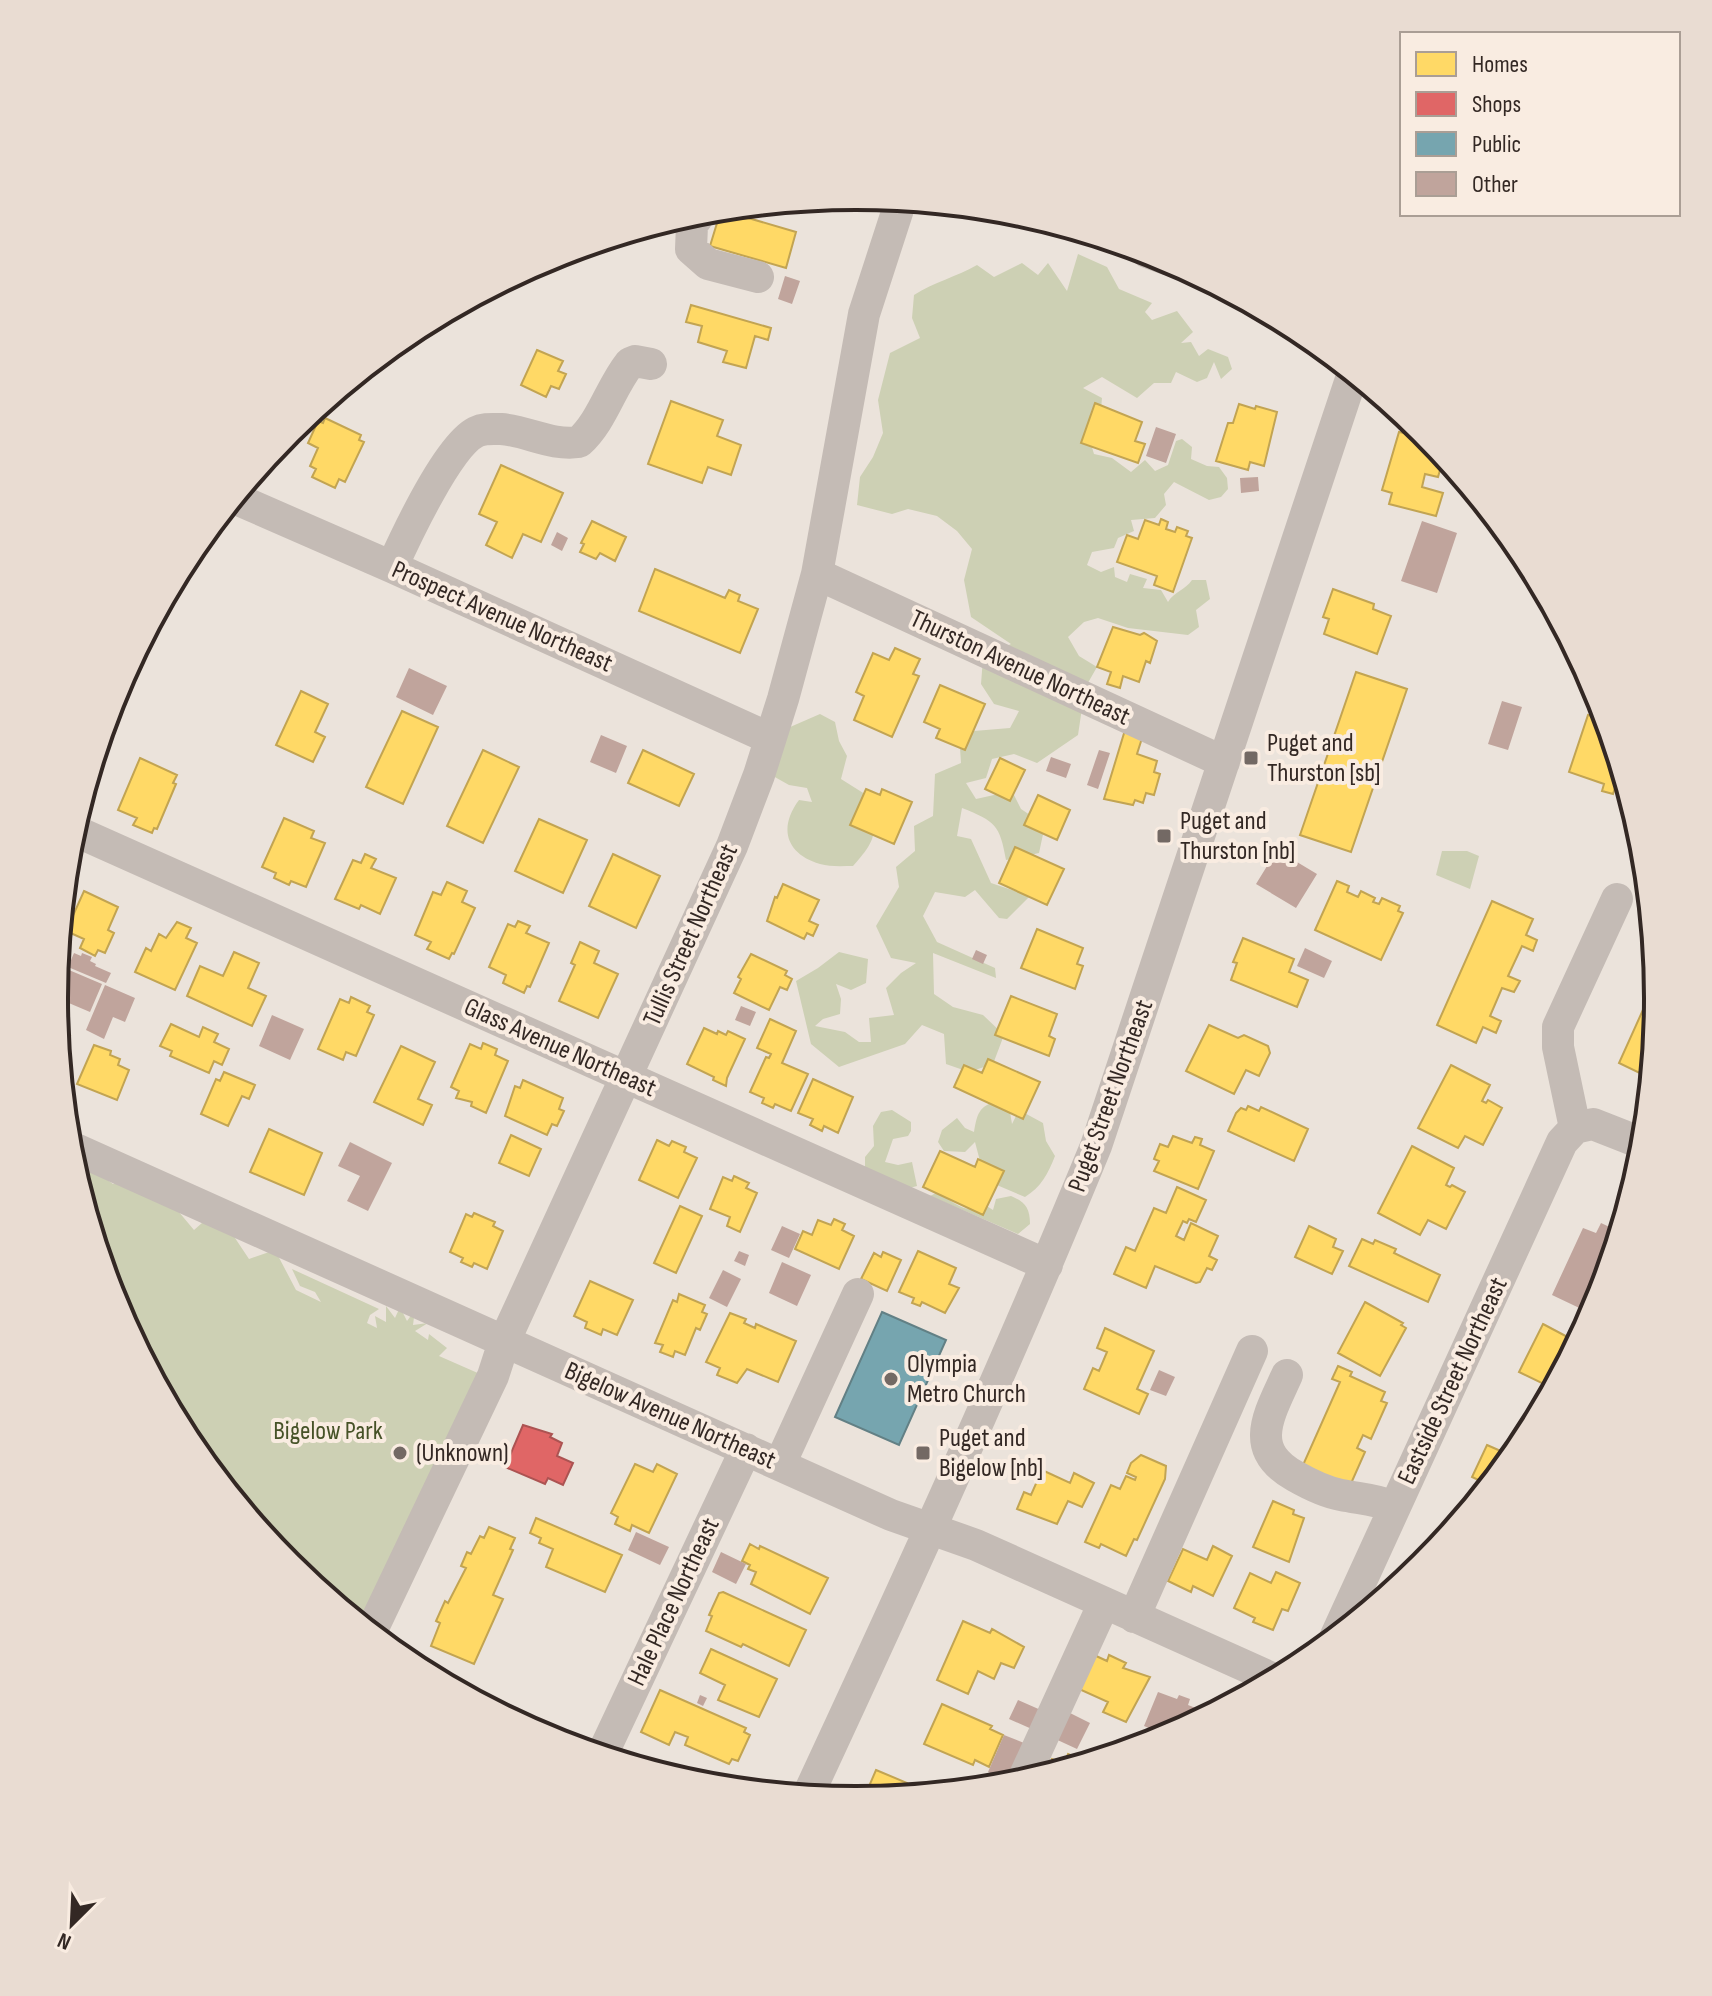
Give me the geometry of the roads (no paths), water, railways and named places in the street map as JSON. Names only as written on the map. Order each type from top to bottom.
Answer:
[{"type":"street","name":"Tullis Street Northeast","points":[[372,1620],[493,1376],[504,1342],[741,824],[783,699],[817,574],[864,314],[897,212]]},
{"type":"street","points":[[692,227],[691,249],[708,264],[758,277]]},
{"type":"street","points":[[392,567],[438,477],[467,439],[477,431],[509,430],[552,442],[579,442],[591,431],[630,363],[651,364]]},
{"type":"street","name":"Puget Street Northeast","points":[[813,1784],[931,1530],[1096,1146],[1349,384]]},
{"type":"street","name":"Prospect Avenue Northeast","points":[[244,502],[769,738]]},
{"type":"street","name":"Thurston Avenue Northeast","points":[[817,574],[1224,762]]},
{"type":"street","name":"Glass Avenue Northeast","points":[[85,835],[1047,1265]]},
{"type":"street","points":[[1617,899],[1558,1027],[1558,1047],[1575,1128],[1593,1124],[1631,1139]]},
{"type":"street","name":"Eastside Street Northeast","points":[[1345,1615],[1562,1142],[1575,1128]]},
{"type":"street","name":"Bigelow Avenue Northeast","points":[[83,1152],[891,1515],[976,1545],[1261,1673]]},
{"type":"street","points":[[780,1464],[858,1294]]},
{"type":"street","points":[[1134,1617],[1252,1351]]},
{"type":"street","points":[[1287,1375],[1266,1428],[1266,1446],[1276,1463],[1303,1480],[1340,1495],[1374,1498],[1395,1507]]},
{"type":"street","name":"Hale Place Northeast","points":[[607,1745],[746,1449]]},
{"type":"street","points":[[1029,1766],[1104,1603]]},
{"type":"place","name":"Puget and Thurston [sb]","points":[[1251,758]]},
{"type":"place","name":"Puget and Thurston [nb]","points":[[1164,836]]},
{"type":"place","name":"Olympia Metro Church","points":[[891,1379]]},
{"type":"place","name":"(Unknown)","points":[[400,1453]]},
{"type":"place","name":"Puget and Bigelow [nb]","points":[[923,1453]]},
{"type":"park label","name":"Bigelow Park","points":[[328,1431]]}]
